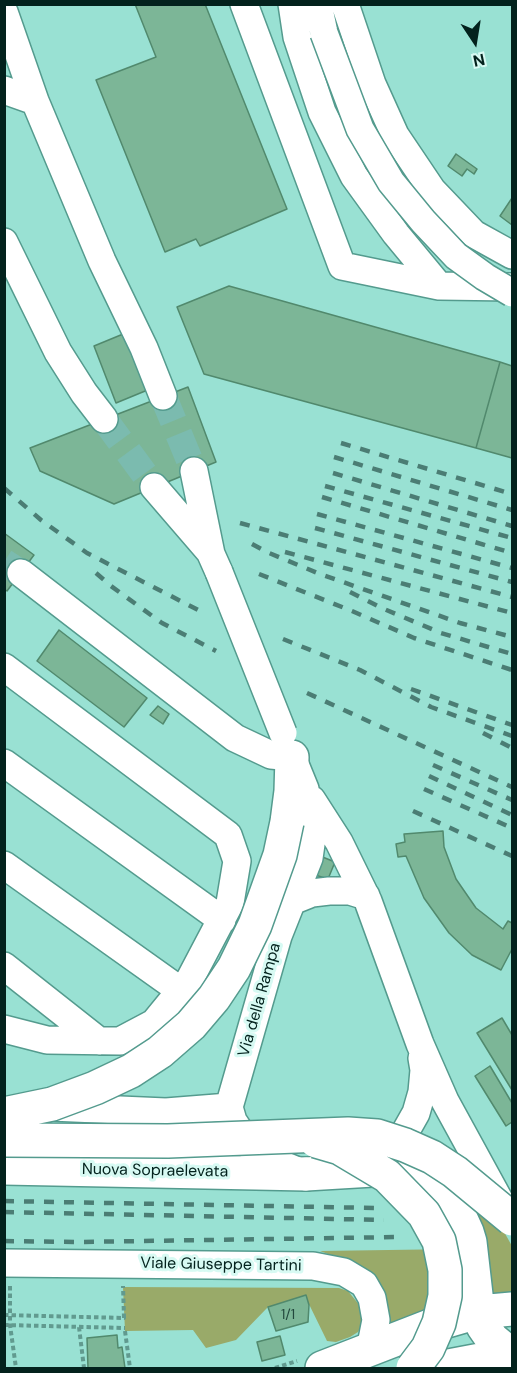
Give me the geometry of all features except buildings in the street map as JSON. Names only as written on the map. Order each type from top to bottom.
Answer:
[{"type":"main road","points":[[4,1114],[52,1104],[95,1088],[131,1071],[160,1052],[191,1025],[214,998],[234,968],[255,925],[280,855],[291,791],[288,745]]},
{"type":"main road","name":"Nuova Sopraelevata","points":[[4,1140],[168,1141],[348,1134],[377,1136],[405,1144],[432,1157],[455,1172],[513,1219]]},
{"type":"main road","points":[[303,1137],[340,1148],[387,1176],[424,1214],[439,1241],[445,1270],[445,1296],[439,1323],[432,1340],[413,1368]]},
{"type":"main road","name":"Nuova Sopraelevata","points":[[4,1168],[306,1174],[388,1168],[421,1170],[447,1191],[461,1214],[470,1242],[478,1312]]},
{"type":"main road","points":[[322,1368],[430,1326],[478,1312],[513,1309]]},
{"type":"main road","points":[[478,1312],[483,1326],[492,1339],[513,1353]]},
{"type":"main road","points":[[438,1368],[513,1353]]},
{"type":"street","points":[[244,4],[342,266],[439,286],[513,287]]},
{"type":"street","points":[[292,4],[297,37],[322,112],[354,176],[396,234],[439,286]]},
{"type":"street","points":[[318,4],[324,33],[360,129],[391,182],[456,256],[485,277],[513,293]]},
{"type":"street","points":[[345,4],[372,84],[395,135],[432,190],[474,234],[513,255]]},
{"type":"street","points":[[4,12],[35,101],[102,261],[144,348],[164,396]]},
{"type":"street","points":[[4,33],[19,57]]},
{"type":"street","points":[[4,90],[35,101]]},
{"type":"street","points":[[4,242],[58,352],[104,419]]},
{"type":"street","name":"Via della Rampa","points":[[194,471],[215,563],[305,789],[313,830],[309,858],[275,945],[229,1107]]},
{"type":"street","name":"Via della Rampa","points":[[154,487],[215,563]]},
{"type":"street","points":[[21,573],[235,738],[272,755],[288,745]]},
{"type":"street","points":[[4,667],[228,835],[237,861],[230,903],[222,920],[190,979],[154,1023],[120,1041],[47,1040],[4,1029]]},
{"type":"street","points":[[4,763],[222,920]]},
{"type":"street","name":"Via della Rampa","points":[[305,789],[339,842],[366,896],[420,1044],[450,1109],[513,1224]]},
{"type":"street","points":[[4,865],[181,991]]},
{"type":"street","points":[[292,901],[312,893],[329,891],[350,891],[366,896]]},
{"type":"street","points":[[4,966],[99,1041]]},
{"type":"street","name":"Via della Rampa","points":[[363,1171],[384,1157],[403,1136],[416,1113],[422,1092],[424,1070],[420,1044]]},
{"type":"street","points":[[4,1105],[166,1112],[229,1107],[234,1121],[251,1148],[278,1163],[306,1174]]},
{"type":"street","name":"Viale Giuseppe Tartini","points":[[7,1271],[313,1266],[344,1272],[364,1284],[372,1298],[376,1320],[370,1350]]},
{"type":"path","points":[[7,1271],[7,1325],[16,1368]]},
{"type":"path","points":[[7,1315],[124,1318],[123,1287]]},
{"type":"path","points":[[7,1325],[125,1330],[130,1368]]},
{"type":"path","points":[[79,1327],[84,1368]]},
{"type":"green space","points":[[468,1199],[503,1230],[512,1246],[512,1298],[489,1301]]},
{"type":"green space","points":[[457,1249],[449,1298],[385,1332],[352,1263],[320,1251]]},
{"type":"green space","points":[[123,1287],[339,1288],[348,1291],[361,1307],[362,1325],[358,1332],[350,1337],[336,1342],[327,1341],[305,1296],[268,1307],[236,1340],[206,1348],[193,1330],[125,1331]]},
{"type":"tunnel","points":[[163,396],[194,471]]},
{"type":"tunnel","points":[[104,419],[154,487]]},
{"type":"tunnel","points":[[4,562],[21,573]]},
{"type":"railway","points":[[341,443],[512,494]]},
{"type":"railway","points":[[334,457],[512,510]]},
{"type":"railway","points":[[333,473],[512,526]]},
{"type":"railway","points":[[325,486],[512,538]]},
{"type":"railway","points":[[4,488],[41,520],[87,553],[202,612]]},
{"type":"railway","points":[[322,497],[512,553]]},
{"type":"railway","points":[[317,514],[512,568]]},
{"type":"railway","points":[[240,523],[512,597]]},
{"type":"railway","points":[[315,528],[512,582]]},
{"type":"railway","points":[[252,544],[320,574],[460,623],[512,637]]},
{"type":"railway","points":[[285,552],[512,613]]},
{"type":"railway","points":[[96,573],[162,623],[216,651]]},
{"type":"railway","points":[[259,574],[414,638],[512,670]]},
{"type":"railway","points":[[350,592],[441,633],[512,654]]},
{"type":"railway","points":[[283,639],[360,670],[431,707],[512,736]]},
{"type":"railway","points":[[411,689],[512,725]]},
{"type":"railway","points":[[307,693],[512,787]]},
{"type":"railway","points":[[483,733],[512,748]]},
{"type":"railway","points":[[433,765],[512,800]]},
{"type":"railway","points":[[429,776],[512,815]]},
{"type":"railway","points":[[424,789],[512,828]]},
{"type":"railway","points":[[413,811],[512,856]]},
{"type":"railway","points":[[4,1201],[374,1208]]},
{"type":"railway","points":[[4,1212],[384,1220]]},
{"type":"railway","points":[[4,1241],[400,1237]]}]
